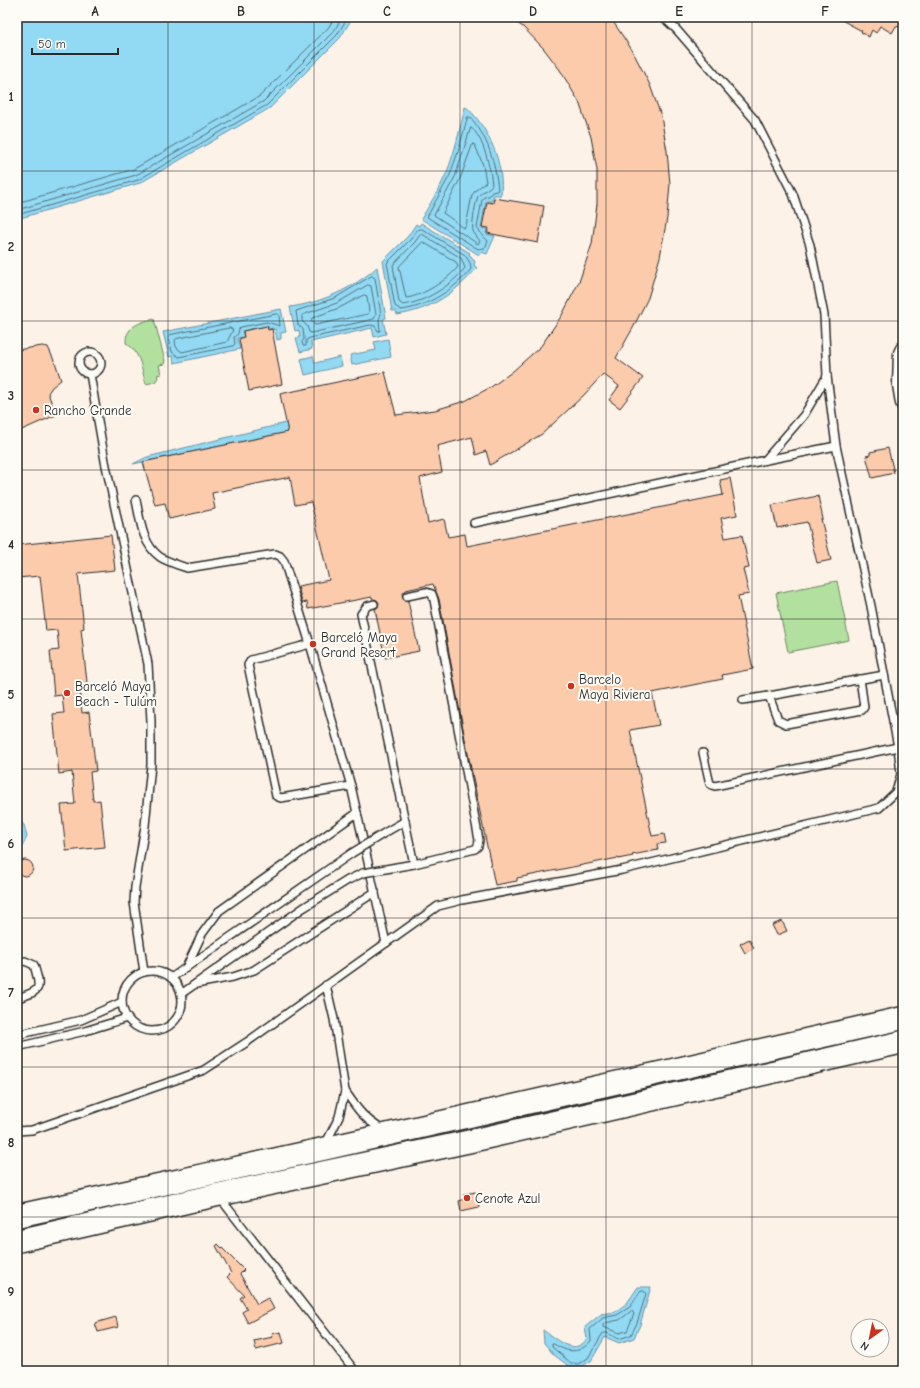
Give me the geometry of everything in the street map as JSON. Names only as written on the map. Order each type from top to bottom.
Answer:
[{"type":"highway","points":[[17,1216],[323,1149],[903,1018]]},
{"type":"highway","points":[[17,1241],[217,1195],[479,1140],[903,1042]]},
{"type":"street","points":[[903,349],[901,353],[900,385],[903,403]]},
{"type":"lane","points":[[17,1131],[32,1130],[204,1070],[248,1042],[438,906],[462,900],[622,870],[880,808],[896,792],[901,774],[898,747],[871,606],[836,446],[827,376],[824,315],[810,245],[793,194],[755,120],[676,29],[663,17]]},
{"type":"lane","points":[[90,374],[105,461],[148,664],[152,765],[134,902],[144,972]]},
{"type":"lane","points":[[766,460],[804,415],[827,376]]},
{"type":"lane","points":[[474,523],[836,446]]},
{"type":"lane","points":[[136,500],[143,533],[160,557],[176,564],[187,568],[275,554],[280,556],[284,561],[310,644],[351,786],[386,943]]},
{"type":"lane","points":[[181,994],[303,908],[348,880],[363,873],[414,864],[475,849],[478,846],[479,840],[434,600],[432,594],[426,592],[408,596]]},
{"type":"lane","points":[[374,604],[367,606],[361,614],[414,864]]},
{"type":"lane","points":[[310,644],[251,660],[248,665],[276,796],[281,798],[351,786]]},
{"type":"lane","points":[[743,700],[884,675]]},
{"type":"lane","points":[[770,696],[778,720],[786,724],[862,710],[864,707],[860,679]]},
{"type":"lane","points":[[703,753],[710,784],[715,786],[898,747]]},
{"type":"lane","points":[[186,968],[202,934],[219,911],[357,813]]},
{"type":"lane","points":[[171,978],[352,853],[405,821]]},
{"type":"lane","points":[[194,984],[233,978],[254,970],[375,892]]},
{"type":"lane","points":[[17,962],[25,961],[34,965],[39,982],[37,990],[33,993],[17,998]]},
{"type":"lane","points":[[144,972],[158,972],[171,978],[181,994],[182,1004],[177,1018],[166,1027],[152,1031],[138,1028],[127,1018],[124,1012],[122,1002],[127,984],[131,979],[144,972]]},
{"type":"lane","points":[[323,1149],[338,1118],[345,1091],[334,1019],[326,985]]},
{"type":"lane","points":[[17,1035],[82,1020],[122,1002]]},
{"type":"lane","points":[[17,1047],[85,1031],[127,1018]]},
{"type":"lane","points":[[345,1091],[360,1113],[370,1123],[390,1134]]},
{"type":"lane","points":[[217,1195],[355,1371]]},
{"type":"green space","points":[[154,319],[165,361],[164,364],[159,365],[161,374],[157,375],[158,378],[155,382],[146,384],[138,356],[126,343],[126,338],[132,327]]},
{"type":"green space","points":[[837,581],[849,640],[788,652],[776,593]]},
{"type":"water","points":[[17,17],[353,17],[340,38],[270,108],[140,183],[17,219]]},
{"type":"water","points":[[465,107],[469,109],[486,132],[499,163],[501,174],[501,195],[494,195],[492,201],[486,201],[481,228],[487,229],[486,234],[495,236],[487,254],[481,252],[479,255],[421,219],[447,172],[455,148]]},
{"type":"water","points":[[421,223],[470,253],[469,255],[475,261],[474,265],[477,268],[451,293],[442,299],[421,309],[397,315],[396,311],[392,311],[383,261],[408,236],[416,224],[419,226]]},
{"type":"water","points":[[377,267],[386,318],[383,319],[386,334],[374,337],[372,328],[311,342],[312,349],[300,352],[296,338],[300,337],[299,330],[295,331],[290,307],[313,302],[348,288],[368,275]]},
{"type":"water","points":[[281,309],[286,332],[281,333],[281,339],[277,340],[275,329],[269,329],[268,326],[242,331],[244,337],[237,338],[240,349],[174,363],[173,356],[169,357],[163,332]]},
{"type":"water","points":[[388,339],[391,357],[352,365],[350,355],[376,350],[374,342]]},
{"type":"water","points":[[313,356],[315,363],[340,357],[342,366],[305,375],[301,359]]},
{"type":"water","points":[[286,423],[288,432],[133,464],[147,457]]},
{"type":"water","points":[[17,817],[24,825],[27,837],[22,847],[17,851]]},
{"type":"water","points":[[638,1287],[651,1287],[640,1325],[634,1338],[619,1343],[605,1337],[591,1361],[579,1368],[570,1367],[554,1355],[544,1343],[543,1330],[566,1345],[576,1347],[581,1345],[587,1339],[585,1327],[601,1314],[615,1312],[627,1303]]},
{"type":"building","points":[[508,17],[610,17],[632,50],[650,85],[661,116],[667,151],[670,184],[667,218],[660,257],[648,298],[616,358],[643,378],[620,408],[609,400],[619,386],[603,374],[584,395],[542,434],[490,465],[486,451],[476,455],[472,437],[437,446],[442,472],[420,478],[428,523],[444,519],[448,537],[465,534],[467,546],[723,495],[720,480],[730,478],[737,515],[721,518],[725,538],[742,535],[749,568],[743,569],[749,594],[738,596],[753,669],[722,675],[723,679],[652,693],[659,725],[630,730],[652,836],[664,834],[666,843],[657,844],[658,850],[517,878],[517,881],[495,885],[465,739],[439,599],[433,584],[406,590],[402,595],[404,600],[408,601],[419,651],[385,658],[375,609],[378,607],[379,603],[377,600],[373,599],[372,597],[308,609],[307,602],[302,603],[298,586],[329,580],[311,502],[295,505],[290,477],[212,493],[215,509],[169,519],[165,503],[155,505],[143,462],[288,432],[280,394],[385,372],[396,415],[435,410],[465,401],[491,387],[512,372],[541,346],[562,315],[579,282],[592,244],[597,204],[597,170],[591,137],[579,102],[560,70],[544,49],[523,27]]},
{"type":"building","points":[[836,17],[903,17],[903,20],[899,27],[896,26],[892,33],[880,26],[876,33],[872,30],[869,37],[861,32],[862,31]]},
{"type":"building","points":[[494,198],[544,206],[538,243],[487,233],[489,228],[482,227],[487,202],[493,203]]},
{"type":"building","points":[[267,326],[268,330],[272,329],[282,384],[249,391],[239,339],[244,337],[243,331]]},
{"type":"building","points":[[42,346],[48,347],[61,380],[52,387],[48,393],[56,415],[17,432],[17,350]]},
{"type":"building","points":[[888,448],[894,473],[872,478],[866,456],[870,455],[870,452]]},
{"type":"building","points":[[818,496],[823,519],[821,519],[831,560],[817,563],[807,522],[777,528],[772,505]]},
{"type":"building","name":"Barceló Maya Beach - Tulúm","points":[[111,535],[115,570],[78,574],[84,628],[81,629],[88,691],[80,691],[82,713],[89,712],[96,771],[90,772],[93,801],[100,800],[105,847],[66,851],[61,805],[75,804],[72,772],[59,774],[53,714],[64,713],[62,695],[54,696],[50,651],[59,650],[57,630],[46,631],[40,576],[17,578],[17,545]]},
{"type":"building","points":[[25,860],[31,862],[33,868],[31,874],[25,876],[19,874],[17,868],[19,862]]},
{"type":"building","points":[[782,921],[787,931],[777,935],[772,925]]},
{"type":"building","points":[[749,939],[754,948],[745,953],[740,944]]},
{"type":"building","points":[[476,1192],[479,1207],[461,1211],[459,1201],[465,1199],[464,1194]]},
{"type":"building","points":[[218,1244],[244,1270],[240,1274],[257,1304],[268,1298],[274,1309],[248,1323],[242,1312],[247,1309],[240,1298],[244,1295],[227,1277],[231,1273],[216,1246]]},
{"type":"building","points":[[116,1317],[118,1327],[98,1332],[95,1323]]},
{"type":"building","points":[[281,1332],[284,1343],[256,1350],[254,1341],[273,1337],[272,1334]]},
{"type":"place","name":"Rancho Grande","points":[[36,410]]},
{"type":"place","name":"Barceló Maya Grand Resort","points":[[313,644]]},
{"type":"place","name":"Barcelo Maya Riviera","points":[[571,686]]},
{"type":"place","name":"Barceló Maya Beach - Tulúm","points":[[67,693]]},
{"type":"place","name":"Cenote Azul","points":[[467,1198]]}]
